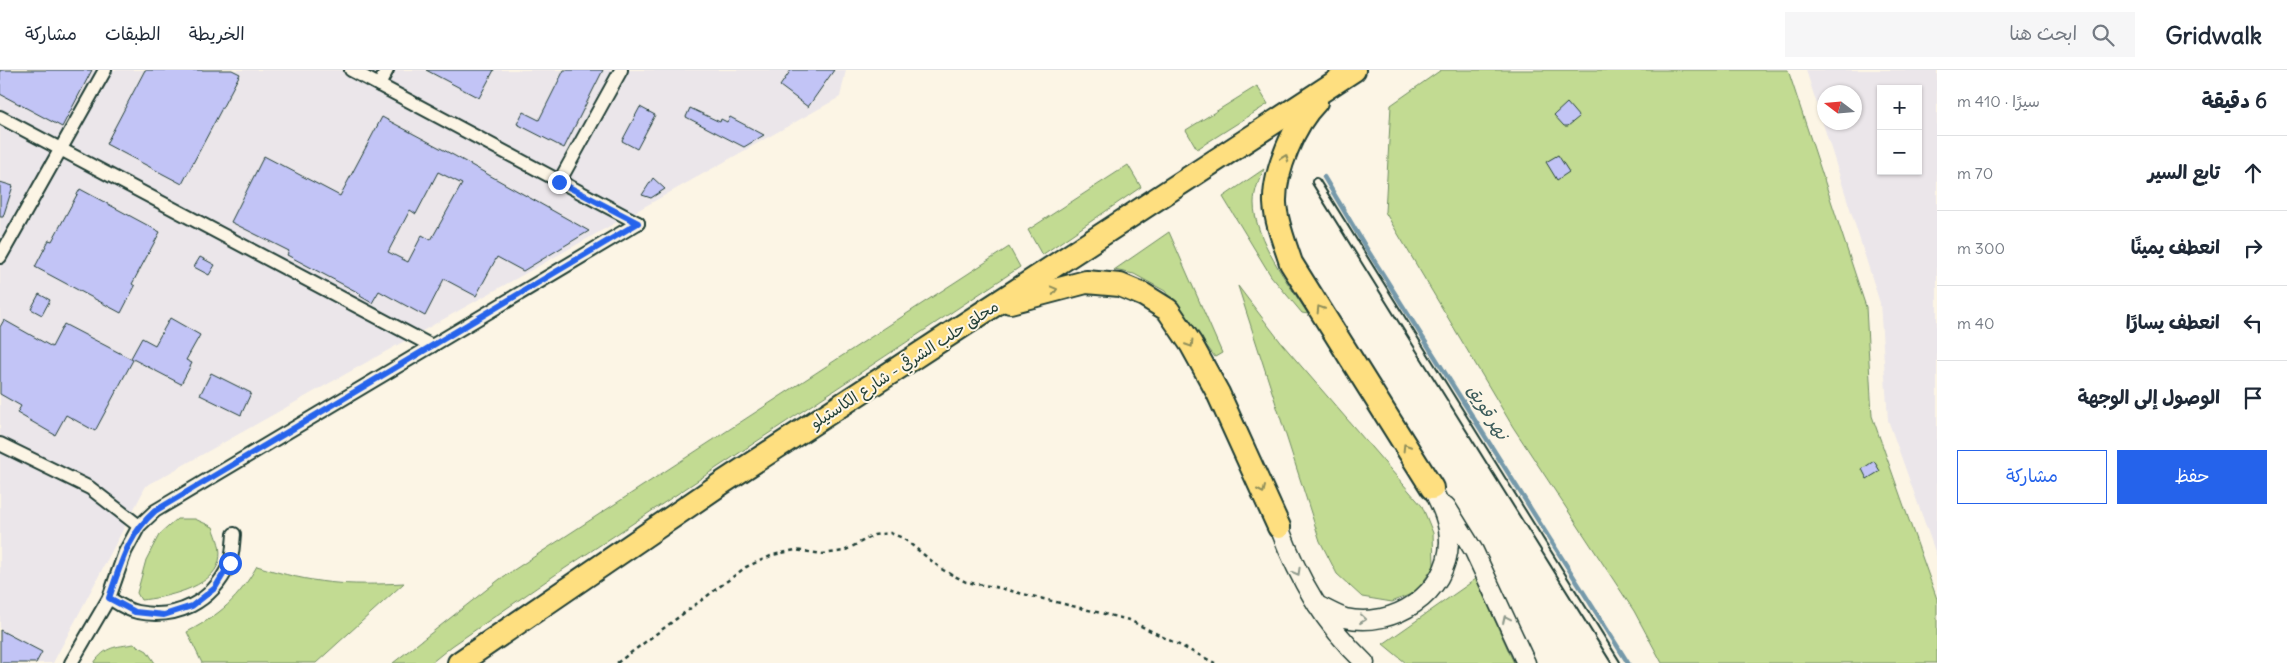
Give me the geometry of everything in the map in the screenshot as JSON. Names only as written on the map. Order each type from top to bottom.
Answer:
[{"type":"highway","name":"محلق حلب الشرقي - شارع الكاستيلو","points":[[459,663],[722,482],[1346,75]]},
{"type":"highway","points":[[1346,75],[1310,108],[1296,129],[1278,178],[1275,204],[1280,231],[1291,263],[1432,488]]},
{"type":"highway","points":[[990,308],[1086,282],[1120,285],[1144,295],[1168,310],[1191,344],[1218,393],[1279,527]]},
{"type":"main road","points":[[1317,605],[1345,618],[1374,620],[1402,613],[1426,596],[1442,572],[1449,543],[1445,514],[1432,488]]},
{"type":"main road","points":[[1432,488],[1455,518],[1474,551],[1526,663]]},
{"type":"main road","points":[[1279,527],[1295,569],[1317,605],[1344,643],[1364,663]]},
{"type":"street","points":[[0,257],[63,148],[105,70]]},
{"type":"street","points":[[71,663],[109,598],[125,552],[139,526],[155,511],[638,223],[351,70]]},
{"type":"street","points":[[379,85],[387,70]]},
{"type":"street","points":[[559,182],[621,70]]},
{"type":"street","points":[[0,117],[63,148],[432,346]]},
{"type":"street","points":[[0,444],[90,488],[139,526]]},
{"type":"street","points":[[109,598],[135,612],[164,615],[192,606],[215,588],[230,563],[234,534]]},
{"type":"lane","points":[[1316,182],[1616,663]]},
{"type":"path","points":[[617,663],[746,567],[773,555],[795,550],[823,554],[844,551],[874,535],[890,533],[903,538],[943,570],[966,582],[995,587],[1130,620],[1215,663]]},
{"type":"shaded area","points":[[0,70],[846,70],[840,97],[146,486],[53,663],[0,663]]},
{"type":"shaded area","points":[[1806,70],[1937,70],[1937,557],[1888,420],[1880,303],[1825,130],[1862,130],[1862,85],[1817,85],[1817,105]]},
{"type":"green space","points":[[1441,70],[1788,70],[1866,307],[1872,416],[1937,599],[1937,663],[1662,663],[1634,611],[1513,427],[1385,212],[1391,105]]},
{"type":"green space","points":[[1257,86],[1268,104],[1197,149],[1186,130]]},
{"type":"green space","points":[[1128,165],[1141,187],[1042,255],[1028,230]]},
{"type":"green space","points":[[1264,169],[1254,199],[1260,231],[1274,261],[1308,314],[1302,313],[1271,276],[1223,197]]},
{"type":"green space","points":[[1169,232],[1222,353],[1215,357],[1165,291],[1134,274],[1114,270]]},
{"type":"green space","points":[[1009,247],[1020,267],[555,575],[452,646],[431,663],[393,663],[500,579]]},
{"type":"green space","points":[[1238,286],[1283,345],[1422,506],[1433,533],[1434,566],[1416,592],[1392,602],[1362,597],[1337,574],[1320,541]]},
{"type":"green space","points":[[177,519],[195,519],[213,527],[220,557],[215,570],[197,585],[186,590],[162,597],[141,600],[137,593],[146,560],[159,535]]},
{"type":"green space","points":[[257,566],[295,577],[347,584],[404,583],[316,663],[202,663],[187,632],[210,619],[228,605],[243,588]]},
{"type":"green space","points":[[1476,579],[1514,663],[1406,663],[1383,644]]},
{"type":"green space","points":[[134,644],[147,651],[155,663],[94,663],[107,650]]},
{"type":"building","points":[[0,70],[92,70],[62,127],[0,94]]},
{"type":"building","points":[[145,70],[232,70],[240,74],[182,184],[106,144]]},
{"type":"building","points":[[426,70],[494,70],[479,98]]},
{"type":"building","points":[[564,70],[603,70],[564,148],[517,124],[523,112],[539,120]]},
{"type":"building","points":[[791,70],[834,70],[808,107],[780,86]]},
{"type":"building","points":[[1567,103],[1579,117],[1568,126],[1564,126],[1554,115]]},
{"type":"building","points":[[640,107],[655,115],[637,149],[622,141]]},
{"type":"building","points":[[690,108],[720,122],[721,119],[727,122],[730,117],[764,135],[744,147],[686,117]]},
{"type":"building","points":[[382,117],[589,231],[523,271],[497,257],[476,296],[444,279],[425,316],[379,291],[372,303],[360,296],[361,294],[287,255],[289,251],[231,222],[264,156],[340,196]],"holes":[[[438,172],[462,184],[431,240],[422,235],[408,262],[388,252],[410,210],[416,214]]]},
{"type":"building","points":[[1558,155],[1569,172],[1557,180],[1546,162]]},
{"type":"building","points":[[653,178],[665,189],[651,198],[642,195]]},
{"type":"building","points":[[0,182],[13,186],[3,217],[0,217]]},
{"type":"building","points":[[80,189],[160,232],[132,284],[135,286],[121,313],[35,267],[49,240],[52,241]]},
{"type":"building","points":[[200,257],[215,265],[209,275],[194,267]]},
{"type":"building","points":[[39,294],[50,300],[42,315],[31,309]]},
{"type":"building","points":[[170,318],[200,335],[186,360],[192,363],[181,384],[131,358],[142,338],[155,345]]},
{"type":"building","points":[[4,320],[52,347],[64,324],[133,360],[95,431],[66,415],[55,435],[17,413],[21,406],[0,394],[0,327]]},
{"type":"building","points":[[211,373],[251,393],[241,415],[200,395]]},
{"type":"building","points":[[1874,461],[1880,471],[1867,479],[1862,469]]},
{"type":"building","points":[[0,630],[42,652],[36,663],[0,663]]},
{"type":"waterway","name":"نهر قويق","points":[[1324,177],[1365,246],[1628,663]]},
{"type":"route","points":[[230,563],[215,588],[192,606],[164,615],[135,612],[109,598],[125,552],[139,526],[155,511],[638,223],[559,182]]}]
